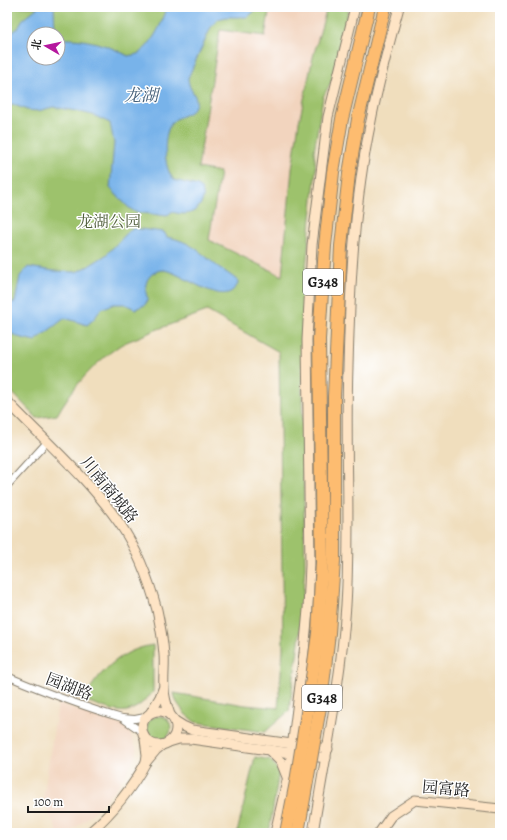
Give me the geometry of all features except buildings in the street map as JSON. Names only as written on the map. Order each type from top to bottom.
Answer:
[{"type":"highway","name":"G348","points":[[298,833],[321,702],[329,633],[328,562],[319,339],[324,246],[333,172],[342,119],[369,7]]},
{"type":"highway","name":"G348","points":[[279,833],[296,782],[328,562],[341,246],[349,174],[358,119],[385,7]]},
{"type":"street","points":[[279,833],[292,749],[304,653],[310,565],[307,340],[310,272],[328,117],[355,7]]},
{"type":"street","points":[[312,833],[327,754],[346,605],[348,519],[346,431],[348,357],[354,247],[362,176],[371,121],[399,7]]},
{"type":"street","points":[[308,412],[319,339]]},
{"type":"street","points":[[336,339],[346,431]]},
{"type":"street","name":"川南商城路","points":[[7,401],[74,469],[108,507],[121,525],[133,546],[157,609],[164,654],[164,687]]},
{"type":"street","points":[[7,486],[47,442]]},
{"type":"street","points":[[304,653],[304,659],[309,670],[320,675],[326,675],[336,669],[340,658]]},
{"type":"street","name":"园湖路","points":[[7,676],[56,697],[122,718]]},
{"type":"street","points":[[146,762],[147,755],[142,724],[160,697],[164,687]]},
{"type":"street","points":[[164,687],[165,699],[176,732],[166,744]]},
{"type":"street","points":[[122,718],[135,719],[159,710],[183,726],[192,730],[271,746],[290,733],[295,725]]},
{"type":"street","points":[[122,718],[143,735],[151,744],[166,744]]},
{"type":"street","points":[[89,833],[122,801],[146,762],[156,750],[179,739],[271,746],[327,754]]},
{"type":"street","points":[[271,746],[281,762],[287,779]]},
{"type":"street","name":"园富路","points":[[379,833],[391,816],[415,800],[500,809]]},
{"type":"street","points":[[279,833],[284,822],[295,819],[301,820],[306,824],[312,833]]},
{"type":"shaded area","points":[[270,7],[327,7],[313,57],[299,122],[292,169],[282,276],[209,240],[220,172],[198,168],[220,29],[265,36]]},
{"type":"shaded area","points":[[58,703],[90,715],[125,725],[129,730],[137,750],[127,772],[113,792],[89,817],[69,833],[58,833],[43,799]]},
{"type":"green space","name":"龙湖公园","points":[[7,7],[270,7],[265,36],[220,30],[198,168],[220,172],[209,240],[282,276],[292,169],[299,122],[313,57],[327,7],[349,7],[331,82],[323,97],[314,151],[316,169],[304,287],[302,390],[305,567],[299,642],[289,711],[265,732],[195,722],[185,714],[176,701],[174,693],[245,705],[278,708],[283,649],[279,352],[207,311],[119,346],[109,353],[84,377],[69,395],[57,415],[37,418],[7,387]]},
{"type":"green space","points":[[153,645],[153,692],[141,704],[131,710],[123,712],[111,710],[83,700],[96,680],[112,664],[130,652]]},
{"type":"green space","points":[[159,716],[168,719],[171,728],[168,737],[159,740],[150,737],[147,728],[150,719]]},
{"type":"green space","points":[[255,757],[271,760],[279,772],[269,833],[237,833]]},
{"type":"water","name":"龙湖","points":[[38,7],[54,7],[55,26],[26,26],[26,66],[66,66],[66,39],[97,43],[128,56],[137,54],[147,46],[160,26],[167,7],[253,7],[254,12],[247,17],[226,17],[218,19],[211,27],[188,78],[190,87],[196,99],[194,108],[192,111],[177,118],[171,124],[167,133],[165,146],[166,159],[168,169],[174,180],[198,186],[203,193],[200,205],[194,211],[185,214],[171,212],[167,216],[135,212],[128,207],[110,188],[114,143],[110,123],[93,115],[76,111],[53,107],[38,111],[27,110],[7,104],[7,29],[13,32],[19,27],[22,20]]},
{"type":"water","points":[[132,228],[164,232],[167,237],[188,244],[238,281],[237,285],[228,293],[219,293],[210,291],[170,272],[161,270],[151,275],[148,279],[146,293],[148,299],[145,305],[135,309],[125,304],[114,304],[101,309],[94,319],[87,325],[65,318],[35,341],[18,337],[7,331],[7,304],[15,302],[20,276],[28,267],[54,271],[76,272],[106,255]]}]
